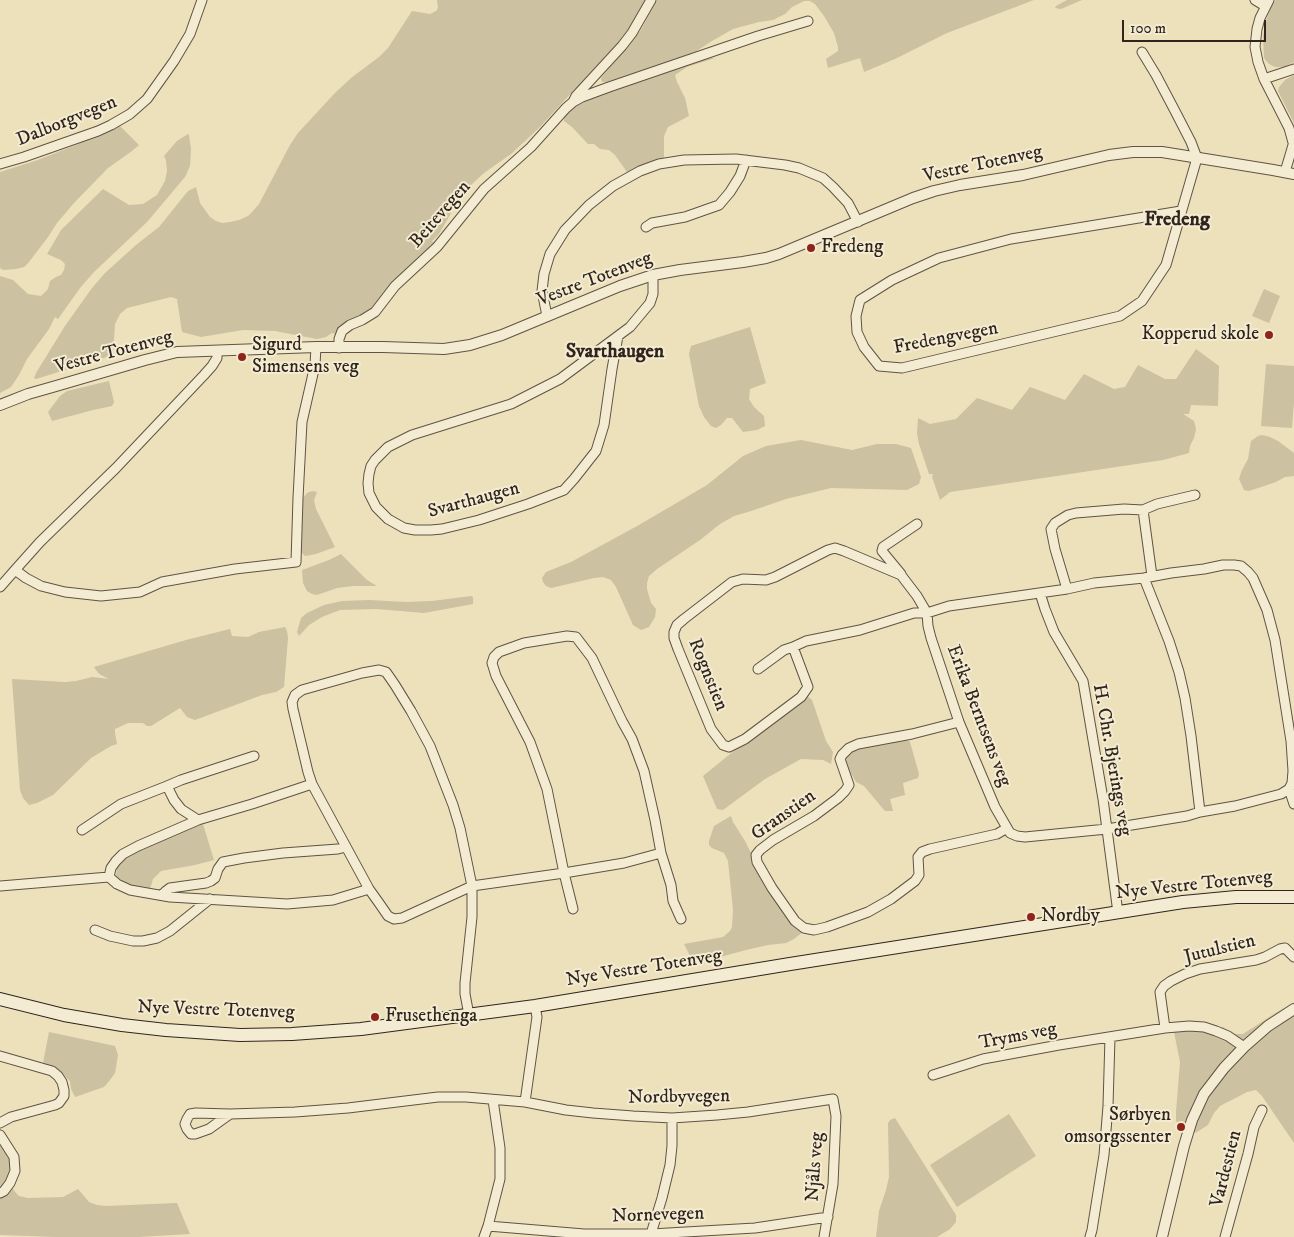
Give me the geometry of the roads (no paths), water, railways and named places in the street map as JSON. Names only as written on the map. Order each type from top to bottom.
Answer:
[{"type":"main road","name":"Nye Vestre Totenveg","points":[[0,1000],[64,1016],[166,1030],[240,1035],[351,1030],[535,1006],[1183,902],[1236,897],[1294,896]]},
{"type":"street","name":"Dalborgvegen","points":[[0,164],[24,158],[98,131],[122,120],[135,110],[155,89],[179,53],[192,29],[202,0]]},
{"type":"street","name":"Beitevegen","points":[[573,102],[576,96],[632,33],[651,0]]},
{"type":"street","points":[[1255,0],[1267,3],[1260,18],[1255,47],[1264,79],[1289,128],[1294,145],[1290,173]]},
{"type":"street","name":"Beitevegen","points":[[340,348],[340,335],[345,327],[375,312],[395,286],[437,247],[484,189],[531,147],[573,102],[592,93],[758,36],[808,21]]},
{"type":"street","points":[[1142,52],[1168,96],[1197,158]]},
{"type":"street","points":[[1264,79],[1294,69]]},
{"type":"street","name":"Vestre Totenveg","points":[[0,405],[154,357],[177,352],[316,347],[458,348],[484,341],[620,286],[654,275],[766,258],[792,250],[913,198],[934,191],[1023,175],[1109,155],[1133,152],[1162,152],[1290,173]]},
{"type":"street","name":"Fredengvegen","points":[[1181,211],[1011,239],[939,258],[892,280],[860,300],[856,316],[857,332],[864,347],[879,366],[902,368],[1120,316],[1142,301],[1166,265],[1197,158]]},
{"type":"street","points":[[547,316],[542,284],[550,254],[565,230],[583,210],[603,194],[631,176],[659,164],[684,160],[736,159],[785,165],[804,170],[823,178],[842,195],[858,222]]},
{"type":"street","points":[[646,227],[652,223],[685,217],[719,205],[740,176],[746,160]]},
{"type":"street","name":"Svarthaugen","points":[[618,336],[604,425],[596,452],[564,490],[479,520],[431,530],[404,528],[388,519],[376,507],[370,493],[369,474],[375,460],[388,447],[412,435],[511,404],[560,379],[630,327],[650,303],[653,294],[654,275]]},
{"type":"street","points":[[15,570],[41,586],[65,592],[101,596],[140,592],[162,582],[235,569],[296,562],[302,422],[315,365],[316,347]]},
{"type":"street","points":[[0,587],[40,542],[116,468],[204,375],[217,358],[217,351]]},
{"type":"street","points":[[1067,589],[1051,529],[1055,523],[1068,515],[1076,513],[1124,509],[1143,510],[1157,504],[1195,496]]},
{"type":"street","points":[[1143,510],[1148,577],[1179,672],[1185,698],[1200,812]]},
{"type":"street","points":[[917,524],[884,547],[882,551],[927,613]]},
{"type":"street","name":"Rognstien","points":[[793,647],[808,687],[801,697],[745,739],[729,747],[723,745],[711,728],[678,649],[674,638],[677,625],[732,582],[743,579],[766,580],[775,578],[810,558],[835,548],[844,550],[901,575]]},
{"type":"street","points":[[758,669],[784,650],[806,641],[860,630],[914,613],[927,613],[949,606],[1223,565],[1241,566],[1248,572],[1257,586],[1267,610],[1275,640],[1291,741],[1293,771],[1292,783],[1288,789],[1282,794],[1235,806],[1107,829],[1024,837],[1010,833],[1007,828]]},
{"type":"street","name":"H. Chr. Bjerings veg","points":[[1040,593],[1054,632],[1083,681],[1107,829],[1118,913]]},
{"type":"street","name":"Erika Berntsens veg","points":[[927,613],[931,638],[959,722],[1007,828]]},
{"type":"street","points":[[573,909],[547,789],[530,742],[493,667],[494,657],[499,652],[524,643],[567,636],[576,637],[592,658],[632,738],[644,771],[661,853],[671,885],[673,901],[681,919]]},
{"type":"street","points":[[468,1015],[465,994],[472,917],[472,886],[460,828],[430,746],[395,684],[386,672],[379,670],[362,673],[302,690],[295,695],[292,702],[293,709],[312,784],[369,889],[388,916],[394,919],[412,914],[472,886],[624,863],[661,853]]},
{"type":"street","name":"Granstien","points":[[959,722],[912,734],[858,744],[849,748],[840,759],[849,785],[845,791],[814,816],[773,840],[760,850],[756,855],[757,862],[795,921],[804,928],[814,930],[868,912],[908,888],[919,875],[918,857],[922,852],[997,834],[1007,828]]},
{"type":"street","points":[[82,830],[121,804],[181,780],[254,756]]},
{"type":"street","points":[[109,877],[111,868],[123,854],[161,835],[198,820],[312,784]]},
{"type":"street","points":[[167,786],[181,809],[198,820]]},
{"type":"street","points":[[1288,789],[1294,804]]},
{"type":"street","points":[[162,896],[170,888],[211,881],[215,878],[223,862],[284,853],[346,847]]},
{"type":"street","points":[[0,886],[109,877],[117,884],[130,890],[162,896],[273,903],[333,900],[369,889]]},
{"type":"street","points":[[95,930],[110,936],[134,941],[157,938],[170,931],[210,899]]},
{"type":"street","name":"Jutulstien","points":[[1165,1028],[1160,992],[1171,981],[1200,969],[1256,960],[1285,948],[1294,958]]},
{"type":"street","points":[[525,1102],[537,1017],[535,1006]]},
{"type":"street","points":[[1162,1237],[1184,1146],[1192,1120],[1204,1094],[1229,1062],[1244,1047],[1268,1026],[1294,1009]]},
{"type":"street","name":"Tryms veg","points":[[933,1075],[983,1059],[1165,1028],[1204,1027],[1228,1036],[1244,1047]]},
{"type":"street","points":[[1090,1237],[1105,1145],[1110,1037]]},
{"type":"street","points":[[0,1056],[52,1071],[62,1082],[64,1096],[55,1106],[16,1115],[0,1123]]},
{"type":"street","name":"Nordbyvegen","points":[[230,1114],[295,1112],[348,1108],[438,1097],[466,1097],[525,1102],[592,1113],[672,1118],[748,1112],[833,1099]]},
{"type":"street","name":"Njåls veg","points":[[824,1237],[833,1184],[836,1116],[833,1099]]},
{"type":"street","points":[[484,1237],[500,1179],[500,1148],[493,1100]]},
{"type":"street","name":"Vardestien","points":[[1225,1237],[1254,1127],[1262,1110]]},
{"type":"street","points":[[651,1236],[670,1165],[672,1118]]},
{"type":"street","points":[[0,1135],[14,1157],[15,1171],[10,1183],[0,1193]]},
{"type":"street","name":"Nornevegen","points":[[488,1226],[584,1234],[651,1236],[755,1228],[828,1217]]},
{"type":"place","name":"Fredeng","points":[[811,248]]},
{"type":"place","name":"Kopperud skole","points":[[1269,335]]},
{"type":"place","name":"Sigurd Simensens veg","points":[[242,357]]},
{"type":"place","name":"Nordby","points":[[1031,917]]},
{"type":"place","name":"Frusethenga","points":[[375,1017]]},
{"type":"place","name":"Sørbyen omsorgssenter","points":[[1181,1127]]},
{"type":"district","name":"Fredeng","points":[[1177,221]]},
{"type":"district","name":"Svarthaugen","points":[[615,353]]}]
